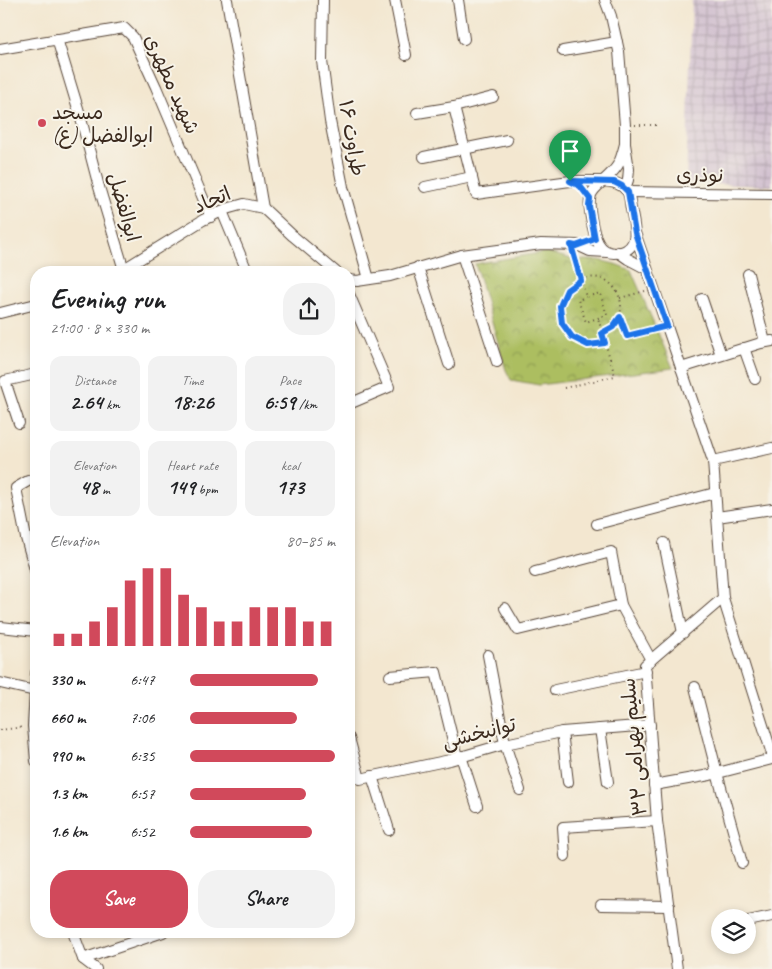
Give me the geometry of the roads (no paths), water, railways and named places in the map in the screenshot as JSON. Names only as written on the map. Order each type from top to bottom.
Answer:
[{"type":"street","points":[[227,0],[264,208]]},
{"type":"street","name":"طراوت ۱۶","points":[[323,0],[322,61],[330,121],[343,187],[369,279]]},
{"type":"street","points":[[395,0],[406,55]]},
{"type":"street","points":[[458,0],[464,39]]},
{"type":"street","points":[[605,0],[612,16],[619,51],[625,144],[629,169],[627,190],[635,233],[712,461],[723,598],[772,754]]},
{"type":"street","name":"شهید مطهری","points":[[0,49],[124,28],[133,37],[156,87],[210,217]]},
{"type":"street","name":"ابوالفضل","points":[[57,39],[80,115],[120,266]]},
{"type":"street","points":[[563,51],[617,42]]},
{"type":"street","points":[[417,113],[454,107],[493,97]]},
{"type":"street","points":[[454,107],[476,194],[570,181],[614,182],[627,190]]},
{"type":"street","points":[[424,157],[507,140]]},
{"type":"street","points":[[607,252],[601,248],[595,239],[589,206],[590,199],[591,194],[596,188],[615,171],[621,161],[625,144]]},
{"type":"street","points":[[425,187],[472,177]]},
{"type":"street","points":[[570,181],[580,186],[590,199]]},
{"type":"street","name":"نوذری","points":[[627,190],[772,194]]},
{"type":"street","name":"اتحاد","points":[[129,266],[210,217],[244,204],[264,208],[293,236],[329,266]]},
{"type":"street","points":[[222,211],[245,266]]},
{"type":"street","points":[[574,245],[590,251],[621,252],[631,247],[635,233]]},
{"type":"street","points":[[355,281],[390,276],[462,256],[541,244],[574,245],[595,239]]},
{"type":"street","points":[[618,252],[647,269]]},
{"type":"street","points":[[462,256],[497,362]]},
{"type":"street","points":[[418,267],[449,364]]},
{"type":"street","points":[[681,368],[768,342],[748,274]]},
{"type":"street","points":[[702,300],[721,356]]},
{"type":"street","points":[[0,313],[30,306]]},
{"type":"street","points":[[355,308],[389,388],[355,402]]},
{"type":"street","points":[[744,348],[755,380]]},
{"type":"street","points":[[19,423],[5,381],[30,375]]},
{"type":"street","points":[[712,461],[772,448]]},
{"type":"street","points":[[30,480],[16,488],[30,552]]},
{"type":"street","points":[[597,524],[715,493]]},
{"type":"street","points":[[717,516],[772,509]]},
{"type":"street","points":[[664,543],[683,632]]},
{"type":"street","points":[[535,572],[611,552],[621,605],[651,660]]},
{"type":"street","name":"سلیم بهرامی ۳۲","points":[[676,969],[657,821],[645,665],[723,598]]},
{"type":"street","points":[[505,608],[518,630],[621,605]]},
{"type":"street","points":[[1,627],[30,630]]},
{"type":"street","points":[[488,655],[505,744],[520,790]]},
{"type":"street","points":[[555,690],[646,671]]},
{"type":"street","points":[[390,676],[436,672],[459,757],[477,806]]},
{"type":"street","points":[[0,683],[30,690]]},
{"type":"street","points":[[696,687],[742,863]]},
{"type":"street","name":"توانبخشی","points":[[372,776],[562,732],[650,725]]},
{"type":"street","points":[[600,729],[608,782]]},
{"type":"street","points":[[562,732],[568,782]]},
{"type":"street","points":[[654,785],[717,773],[772,759]]},
{"type":"street","points":[[355,760],[360,779],[372,776],[388,830]]},
{"type":"street","points":[[565,856],[563,827],[657,821]]},
{"type":"street","points":[[601,905],[669,906]]},
{"type":"street","points":[[756,919],[772,916]]},
{"type":"street","points":[[75,938],[83,959],[96,969]]},
{"type":"street","points":[[83,959],[145,938]]},
{"type":"place","name":"مسجد ابوالفضل (ع)","points":[[42,123]]}]
